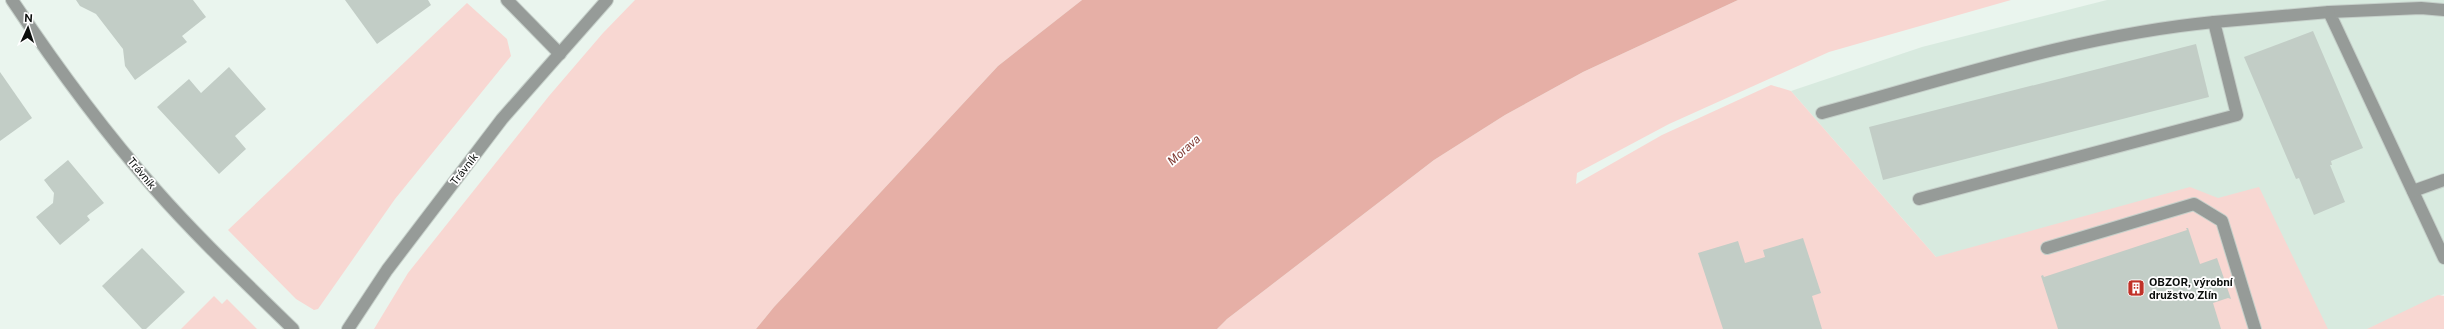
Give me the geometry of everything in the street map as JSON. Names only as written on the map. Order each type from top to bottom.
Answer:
[{"type":"street","name":"Trávník","points":[[12,0],[70,86],[154,188],[202,240],[293,329]]},
{"type":"street","points":[[507,0],[560,54]]},
{"type":"street","name":"Trávník","points":[[348,329],[387,270],[502,119],[607,0]]},
{"type":"street","points":[[1822,113],[2062,48],[2188,25],[2329,12],[2421,8],[2444,10]]},
{"type":"street","points":[[2329,12],[2444,258]]},
{"type":"street","points":[[1919,199],[2237,115],[2214,22]]},
{"type":"street","points":[[2413,192],[2444,180]]},
{"type":"street","points":[[2047,248],[2194,204],[2222,221],[2255,329]]},
{"type":"shaded area","points":[[635,0],[1082,0],[998,66],[774,307],[756,329],[374,329],[408,273],[549,96],[603,33]]},
{"type":"shaded area","points":[[1738,0],[2011,0],[1829,52],[1669,124],[1577,173],[1576,184],[1662,135],[1771,85],[1791,91],[1936,257],[2190,187],[2218,198],[2259,187],[2328,329],[1217,329],[1227,319],[1434,160],[1505,115],[1583,72]]},
{"type":"shaded area","points":[[2107,0],[2444,0],[2444,294],[2368,329],[2059,329],[1936,257],[1791,91],[1922,47]]},
{"type":"shaded area","points":[[467,3],[507,39],[511,56],[395,199],[318,309],[314,310],[296,299],[228,230]]},
{"type":"shaded area","points":[[2438,295],[2444,296],[2444,329],[2367,329]]},
{"type":"shaded area","points":[[214,296],[222,304],[227,299],[257,329],[181,329]]},
{"type":"water","name":"Morava","points":[[1082,0],[1738,0],[1583,72],[1505,115],[1434,160],[1227,319],[1217,329],[756,329],[774,307],[998,66]]},
{"type":"building","points":[[76,0],[193,0],[206,17],[182,36],[187,42],[135,80],[125,66],[123,49],[96,14],[80,6]]},
{"type":"building","points":[[345,0],[428,0],[431,5],[377,44]]},
{"type":"building","points":[[2313,31],[2363,148],[2331,161],[2332,165],[2330,165],[2345,202],[2314,215],[2299,178],[2296,179],[2244,57]]},
{"type":"building","points":[[2196,44],[2209,97],[1883,180],[1869,127]]},
{"type":"building","points":[[229,67],[266,109],[235,136],[246,149],[219,174],[157,107],[189,79],[201,93]]},
{"type":"building","points":[[0,72],[32,118],[0,141]]},
{"type":"building","points":[[68,160],[104,203],[87,216],[90,220],[60,245],[36,217],[53,203],[54,193],[44,180]]},
{"type":"building","name":"OBZOR, výrobní družstvo Zlín","points":[[2186,228],[2188,228],[2200,264],[2217,258],[2231,299],[2228,298],[2213,303],[2221,329],[2058,329],[2041,276],[2043,275],[2044,277],[2187,230]]},
{"type":"building","points":[[1803,238],[1821,293],[1812,296],[1822,329],[1723,329],[1698,253],[1738,241],[1745,263],[1765,257],[1763,250]]},
{"type":"building","points":[[142,248],[185,292],[146,329],[142,329],[102,286]]},
{"type":"place","name":"OBZOR, výrobní družstvo Zlín","points":[[2136,288]]}]
